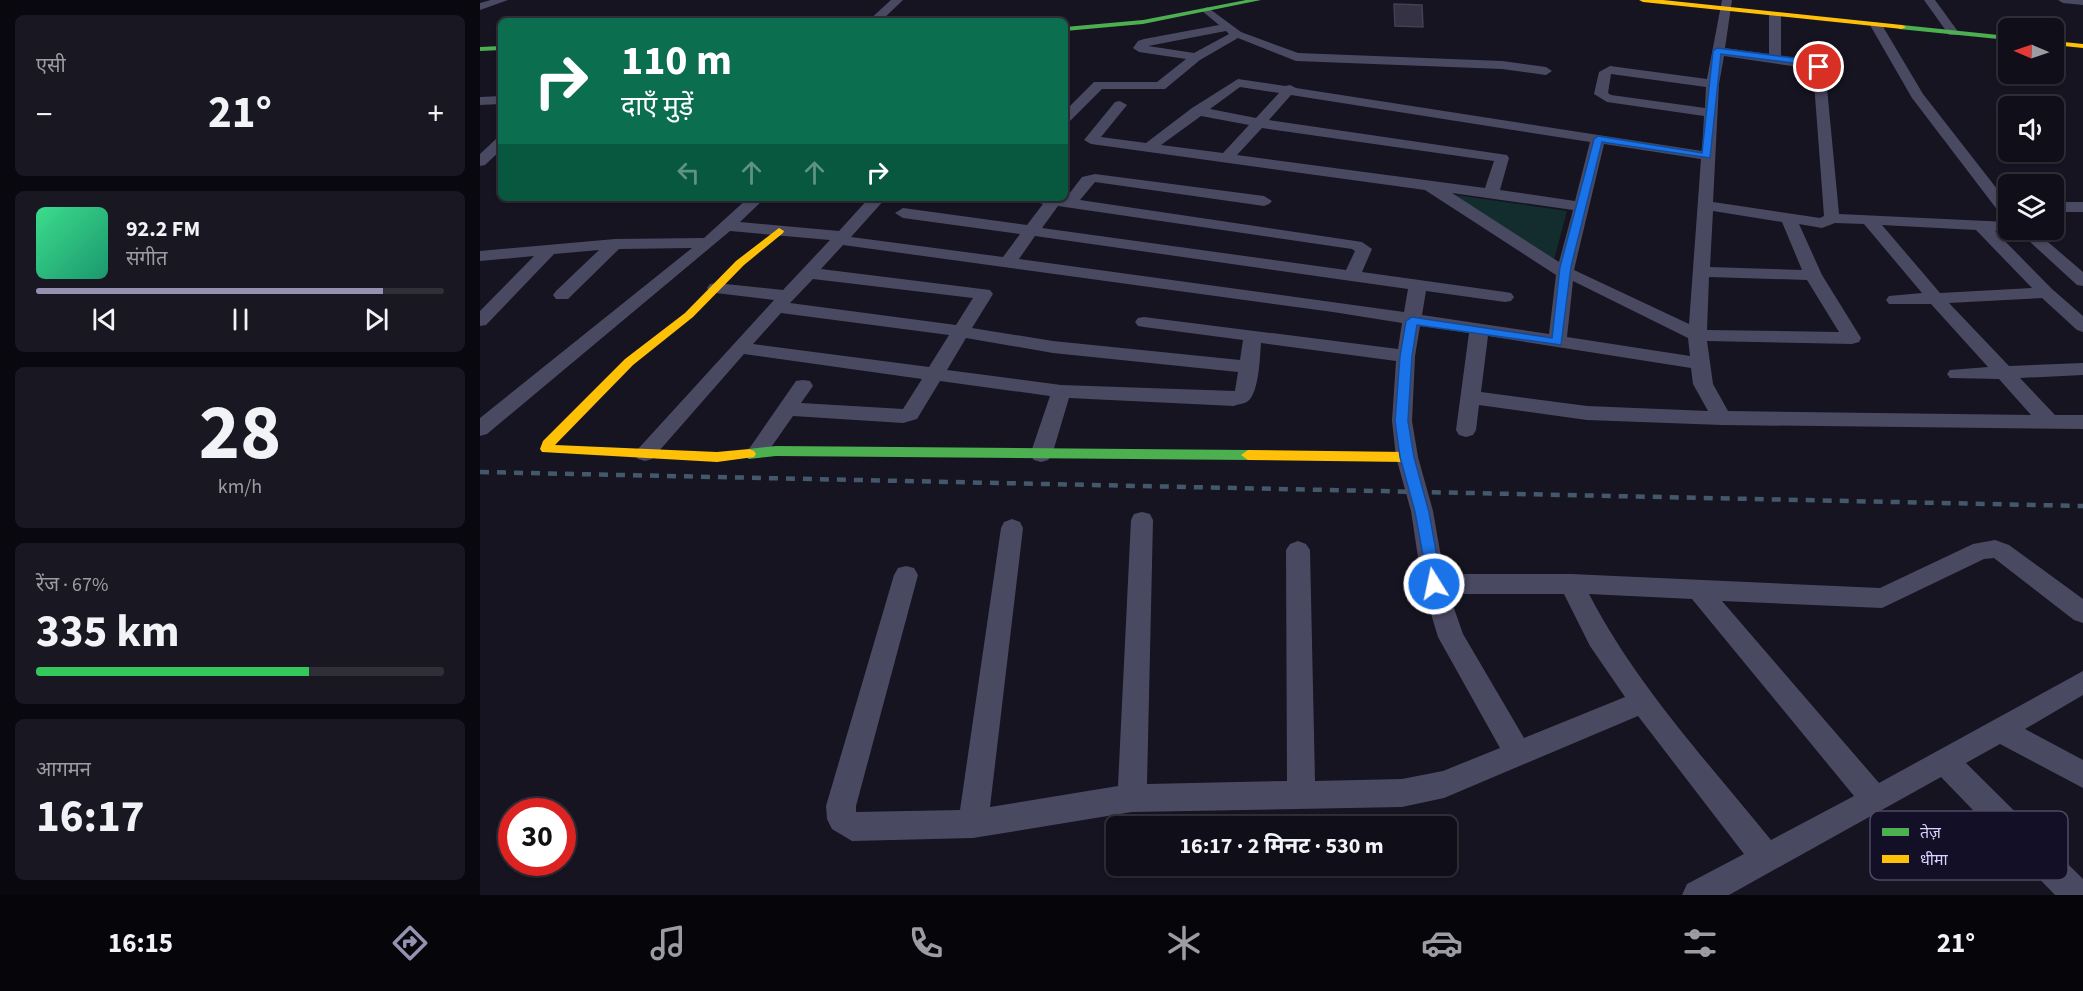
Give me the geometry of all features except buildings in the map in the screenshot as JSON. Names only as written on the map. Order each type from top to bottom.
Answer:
[{"type":"main road","points":[[1068,24],[1140,19],[1232,0]]},
{"type":"main road","points":[[1068,29],[1143,22],[1257,0]]},
{"type":"main road","points":[[1643,0],[1727,5],[1775,15],[1876,25],[1998,32]]},
{"type":"main road","points":[[1691,0],[1998,37]]},
{"type":"main road","points":[[2064,37],[2083,39]]},
{"type":"main road","points":[[2064,44],[2083,46]]},
{"type":"main road","points":[[480,49],[498,48]]},
{"type":"main road","points":[[480,55],[498,54]]},
{"type":"main road","points":[[779,231],[740,263],[689,315],[622,368],[548,444],[547,449],[717,457],[758,451],[1407,457]]},
{"type":"street","points":[[480,7],[503,0]]},
{"type":"street","points":[[877,18],[898,0]]},
{"type":"street","points":[[1929,0],[1951,30]]},
{"type":"street","points":[[2063,0],[2083,2]]},
{"type":"street","points":[[1722,418],[1703,384],[1696,335],[1710,113],[1717,51],[1727,5]]},
{"type":"street","points":[[1207,10],[1233,31],[1296,57],[1502,65],[1546,71]]},
{"type":"street","points":[[1775,15],[1776,58]]},
{"type":"street","points":[[1876,25],[1917,96],[1998,198]]},
{"type":"street","points":[[1068,115],[1099,85],[1160,86],[1233,31]]},
{"type":"street","points":[[1196,57],[1139,48],[1148,42],[1233,31]]},
{"type":"street","points":[[1717,51],[1810,63],[1819,67],[1832,218]]},
{"type":"street","points":[[1710,113],[1607,98],[1601,94],[1605,72],[1610,70],[1713,84]]},
{"type":"street","points":[[1148,148],[1234,83],[1290,89],[1707,156]]},
{"type":"street","points":[[1226,159],[1290,89]]},
{"type":"street","points":[[480,101],[498,100]]},
{"type":"street","points":[[1120,105],[1091,140],[1581,206]]},
{"type":"street","points":[[1197,111],[1258,123],[1502,158]]},
{"type":"street","points":[[1491,194],[1502,158],[1517,125]]},
{"type":"street","points":[[1557,343],[1565,273],[1598,139]]},
{"type":"street","points":[[480,144],[498,142]]},
{"type":"street","points":[[480,162],[498,144]]},
{"type":"street","points":[[1071,202],[1087,180],[1095,178],[1264,201]]},
{"type":"street","points":[[1430,186],[1565,273],[1576,276],[1696,335],[1852,338],[1813,275],[1789,219]]},
{"type":"street","points":[[480,429],[708,243],[755,201]]},
{"type":"street","points":[[645,454],[739,348],[875,201]]},
{"type":"street","points":[[1009,261],[1053,201]]},
{"type":"street","points":[[1062,201],[1356,245],[1364,249],[1353,274]]},
{"type":"street","points":[[1704,205],[1822,223],[1832,218],[1998,227]]},
{"type":"street","points":[[2064,207],[2083,207]]},
{"type":"street","points":[[903,213],[1505,297]]},
{"type":"street","points":[[1870,221],[1936,299],[2049,421]]},
{"type":"street","points":[[726,226],[841,238],[1009,261],[1333,307],[1412,321],[1700,363]]},
{"type":"street","points":[[1982,227],[2046,293],[2083,326]]},
{"type":"street","points":[[2036,240],[2083,281]]},
{"type":"street","points":[[483,258],[551,248],[615,244],[708,243]]},
{"type":"street","points":[[562,295],[615,244]]},
{"type":"street","points":[[480,321],[551,248]]},
{"type":"street","points":[[2060,261],[2083,261]]},
{"type":"street","points":[[1700,272],[1813,275]]},
{"type":"street","points":[[787,409],[903,416],[910,414],[984,294],[808,273]]},
{"type":"street","points":[[1418,284],[1406,356],[1402,421],[1407,457],[1422,512],[1434,584],[1451,637],[1517,752]]},
{"type":"street","points":[[716,288],[782,302],[1053,347],[1248,367]]},
{"type":"street","points":[[1895,300],[2046,293]]},
{"type":"street","points":[[1144,322],[1406,356]]},
{"type":"street","points":[[1466,430],[1479,331]]},
{"type":"street","points":[[739,348],[1061,392],[1234,399],[1241,397],[1245,392],[1253,336]]},
{"type":"street","points":[[1957,374],[2083,369]]},
{"type":"street","points":[[758,451],[803,386]]},
{"type":"street","points":[[1041,455],[1061,392]]},
{"type":"street","points":[[1472,397],[1587,413],[1722,418],[2083,422]]},
{"type":"street","points":[[1132,798],[1142,520]]},
{"type":"street","points":[[973,824],[1012,528]]},
{"type":"street","points":[[1434,584],[1571,584],[1882,598],[1981,550],[1995,549],[2001,551],[2083,613]]},
{"type":"street","points":[[1298,550],[1301,795]]},
{"type":"street","points":[[906,575],[841,806],[842,819],[852,827],[973,824],[1132,798],[1402,793],[1444,784],[1643,702]]},
{"type":"street","points":[[1571,584],[1599,639],[1643,702],[1766,857]]},
{"type":"street","points":[[1699,590],[1875,800]]},
{"type":"street","points":[[1698,895],[1875,800],[2083,682]]},
{"type":"street","points":[[1999,729],[2083,775]]},
{"type":"street","points":[[1944,760],[1994,811]]},
{"type":"street","points":[[2062,880],[2077,895]]},
{"type":"green space","points":[[1454,196],[1567,211],[1554,260]]},
{"type":"railway","points":[[480,472],[2083,506]]},
{"type":"traffic: fast","points":[[1068,29],[1143,22],[1257,0]]},
{"type":"traffic: fast","points":[[1902,27],[1998,37]]},
{"type":"traffic: fast","points":[[480,49],[498,48]]},
{"type":"traffic: fast","points":[[749,454],[776,451],[1248,455]]},
{"type":"traffic: slow","points":[[1643,0],[1902,27]]},
{"type":"traffic: slow","points":[[2064,44],[2083,46]]},
{"type":"traffic: slow","points":[[749,454],[717,457],[547,449],[548,444],[629,362],[689,315],[740,263],[779,231]]},
{"type":"traffic: slow","points":[[1248,455],[1407,457]]},
{"type":"route","points":[[1434,584],[1422,512],[1407,457],[1402,421],[1406,356],[1412,321],[1557,343],[1566,267],[1598,139],[1707,156],[1717,51],[1810,63],[1819,67]]}]
